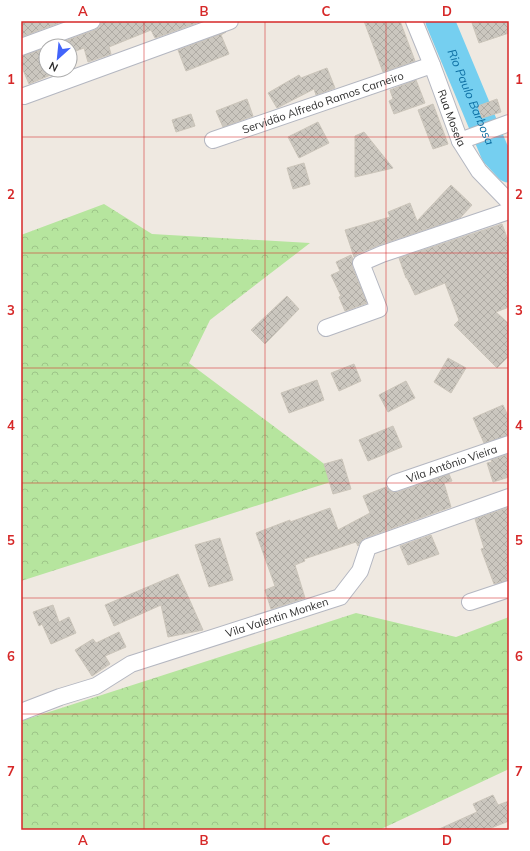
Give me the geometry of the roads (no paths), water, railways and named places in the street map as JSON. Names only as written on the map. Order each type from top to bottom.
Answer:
[{"type":"street","points":[[21,47],[92,21]]},
{"type":"street","points":[[24,96],[230,21]]},
{"type":"street","name":"Rua Mosela","points":[[414,21],[460,141],[479,171],[509,202]]},
{"type":"street","name":"Servidão Alfredo Ramos Carneiro","points":[[213,140],[432,65]]},
{"type":"street","points":[[460,141],[504,125]]},
{"type":"street","points":[[326,328],[379,309],[361,263],[382,254],[509,211]]},
{"type":"street","name":"Vila Antônio Vieira","points":[[394,483],[509,444]]},
{"type":"street","name":"Vila Valentin Monken","points":[[21,712],[60,697],[96,686],[131,664],[340,596],[360,571],[368,547],[509,497]]},
{"type":"street","points":[[470,602],[509,589]]},
{"type":"waterway","name":"Rio Paulo Barbosa","points":[[440,21],[495,153],[509,168]]}]
